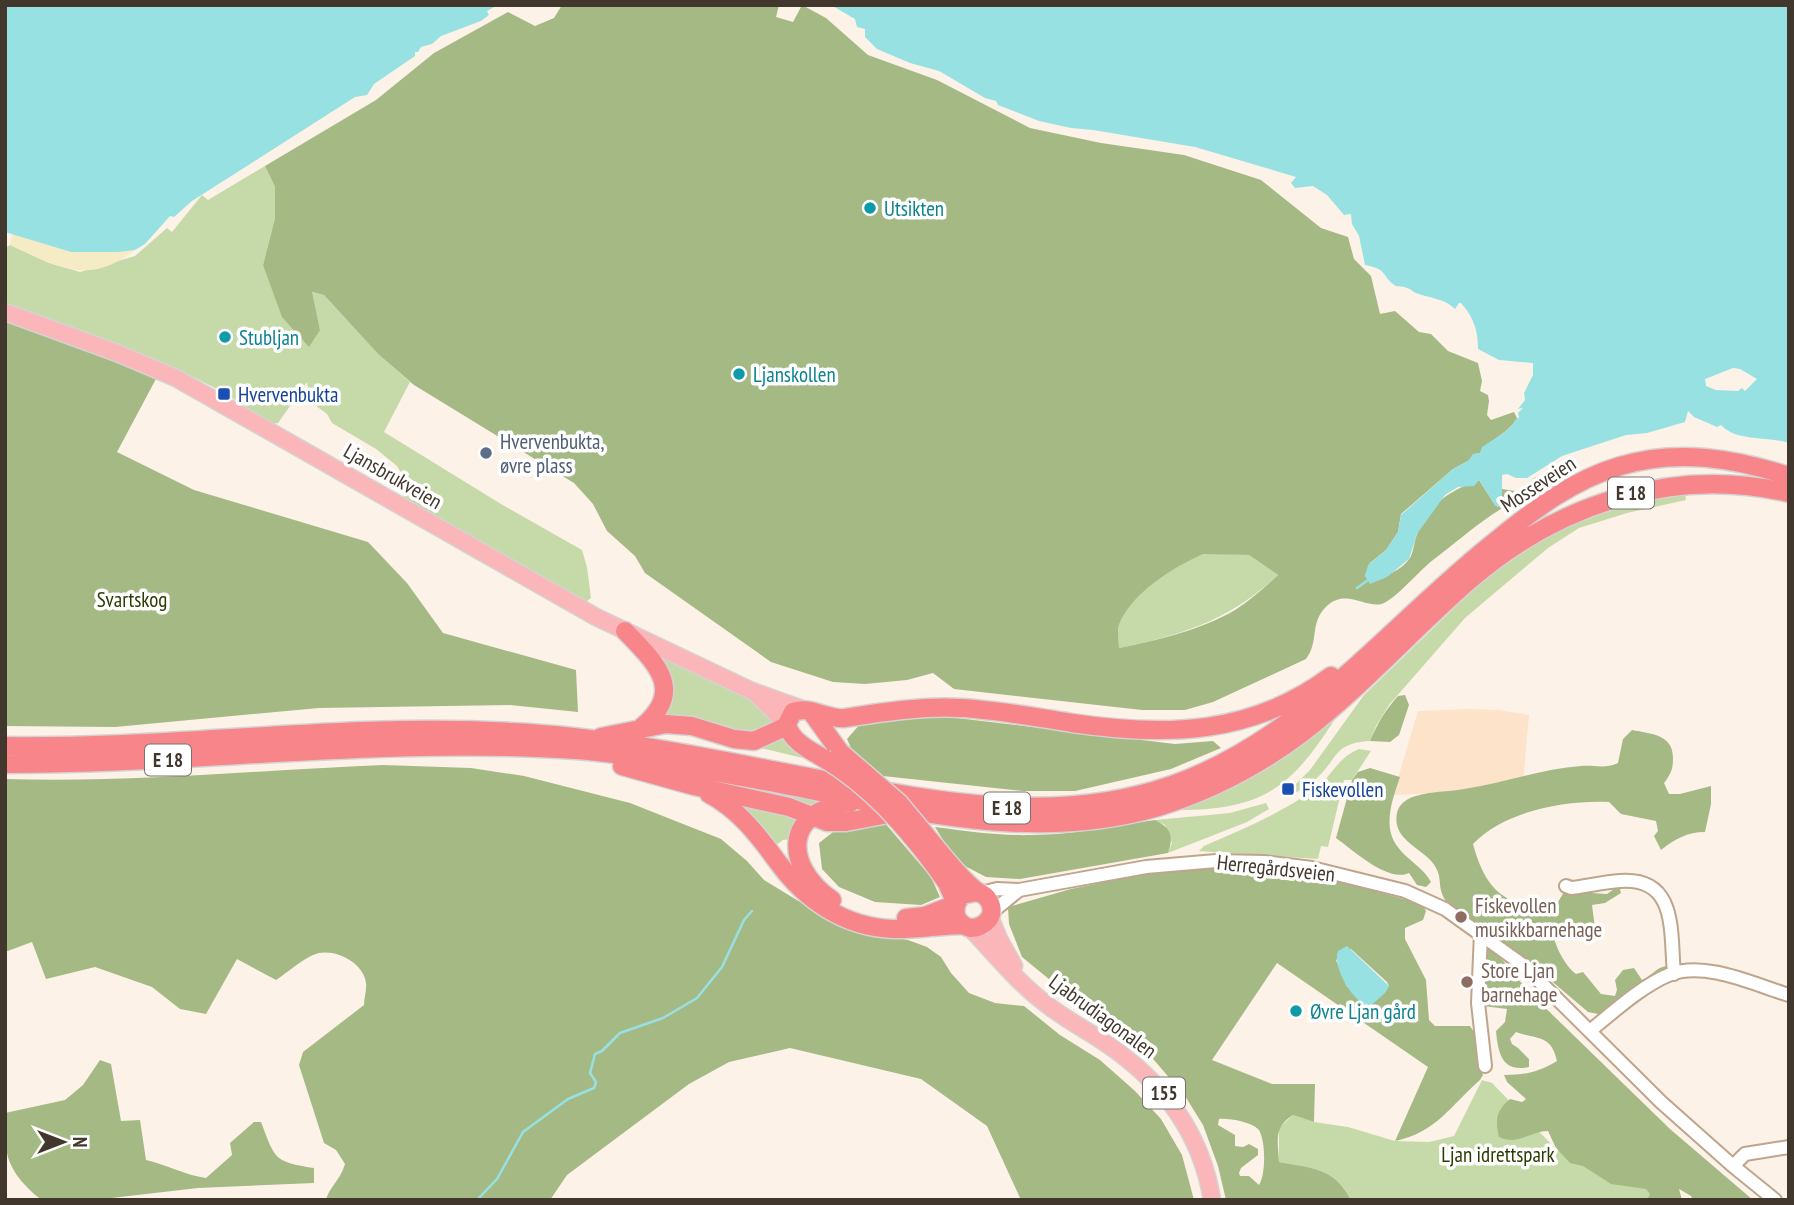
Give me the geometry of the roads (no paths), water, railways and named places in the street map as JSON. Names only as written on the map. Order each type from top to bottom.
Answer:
[{"type":"highway","name":"Mosseveien","points":[[1357,665],[1473,559],[1540,506],[1578,482],[1634,462],[1682,457],[1721,459],[1789,476]]},
{"type":"highway","name":"Mosseveien","points":[[904,811],[994,822],[1074,824],[1152,808],[1205,790],[1256,764],[1307,729],[1478,573],[1520,542],[1566,516],[1621,496],[1675,486],[1730,484],[1789,493]]},
{"type":"highway","points":[[625,631],[649,656],[664,681],[661,708],[642,727]]},
{"type":"highway","name":"E 18","points":[[790,730],[790,716],[839,718],[898,709],[960,708],[1126,730],[1186,730],[1222,725],[1268,712],[1357,665]]},
{"type":"highway","name":"E 18","points":[[5,746],[139,744],[425,730],[509,732],[592,739],[964,804],[1022,808],[1067,807],[1108,802],[1147,792],[1218,765],[1287,724],[1331,690],[1357,665]]},
{"type":"highway","points":[[811,715],[833,756]]},
{"type":"highway","name":"E 18","points":[[790,730],[804,740],[812,737],[817,730],[811,715]]},
{"type":"highway","name":"E 18","points":[[592,739],[666,724],[692,726],[734,740],[754,741],[790,730]]},
{"type":"highway","points":[[790,730],[833,756],[899,803],[939,861],[956,904],[956,916],[966,927]]},
{"type":"highway","name":"E 18","points":[[5,764],[140,761],[389,746],[476,746],[587,751],[832,794],[904,811]]},
{"type":"highway","name":"E 18","points":[[533,749],[617,765],[694,786],[789,807],[837,823],[904,811]]},
{"type":"highway","name":"E 18","points":[[694,786],[727,804],[740,815],[798,886],[833,913],[881,928],[982,926],[991,914]]},
{"type":"highway","name":"E 18","points":[[810,816],[831,805],[859,802]]},
{"type":"highway","points":[[810,816],[800,830],[797,844],[799,860],[814,884],[836,902],[868,915],[904,918],[925,915],[956,904],[962,895],[979,893]]},
{"type":"highway","points":[[939,861],[990,903],[991,914]]},
{"type":"main road","name":"Ljansbrukveien","points":[[5,312],[128,358],[200,391],[580,608],[752,691],[811,715]]},
{"type":"main road","name":"Ljansbrukveien","points":[[752,691],[790,730]]},
{"type":"main road","name":"Ljabrudiagonalen","points":[[991,914],[999,939],[1021,981]]},
{"type":"main road","name":"Ljabrudiagonalen","points":[[966,927],[1056,1012],[1128,1059],[1163,1092],[1180,1114],[1197,1146],[1212,1200]]},
{"type":"street","name":"Herregårdsveien","points":[[979,893],[997,889],[1019,890],[1176,863],[1216,861],[1264,862],[1312,868],[1405,891],[1445,909],[1530,970],[1661,1102],[1774,1200]]},
{"type":"street","points":[[1566,886],[1572,888],[1627,880],[1652,886],[1665,899],[1674,974]]},
{"type":"street","name":"Herregårdsveien","points":[[991,914],[1019,890]]},
{"type":"street","points":[[1481,933],[1478,1003],[1485,1066]]},
{"type":"street","points":[[1590,1031],[1653,984],[1674,974],[1690,971],[1733,976],[1789,995]]},
{"type":"street","points":[[1732,1166],[1751,1152],[1789,1147]]},
{"type":"water","points":[[5,5],[498,5],[487,11],[489,15],[481,21],[441,36],[432,44],[421,47],[415,52],[415,56],[374,84],[367,95],[355,97],[192,201],[174,217],[170,216],[145,244],[135,250],[71,252],[5,232]]},
{"type":"water","points":[[831,5],[1789,5],[1789,443],[1735,434],[1721,425],[1717,427],[1694,417],[1688,411],[1685,422],[1647,433],[1626,435],[1562,456],[1527,478],[1502,475],[1502,502],[1498,507],[1479,480],[1474,486],[1458,487],[1445,495],[1417,534],[1409,559],[1387,577],[1370,584],[1365,576],[1368,565],[1386,550],[1398,532],[1401,515],[1453,469],[1468,461],[1473,454],[1480,453],[1482,447],[1506,431],[1519,418],[1518,413],[1523,408],[1518,409],[1525,400],[1524,393],[1533,375],[1533,363],[1499,360],[1478,349],[1475,326],[1461,303],[1455,309],[1442,301],[1406,287],[1396,286],[1381,271],[1365,265],[1351,214],[1344,215],[1327,195],[1313,186],[1295,188],[1291,183],[1296,177],[1195,147],[1039,121],[998,105],[996,101],[985,98],[939,71],[910,63],[877,49],[865,37],[865,29],[857,27],[855,19]],"holes":[[[1733,368],[1757,379],[1745,391],[1742,388],[1738,391],[1716,390],[1706,386],[1705,379]]]},
{"type":"water","points":[[1347,946],[1389,986],[1369,1007],[1351,991],[1338,966],[1338,951]]},
{"type":"waterway","points":[[1357,588],[1368,580]]},
{"type":"waterway","points":[[477,1200],[497,1179],[523,1132],[568,1099],[594,1088],[596,1082],[590,1073],[595,1054],[602,1051],[620,1033],[663,1018],[697,998],[722,967],[744,920],[752,911]]},
{"type":"place","name":"Utsikten","points":[[870,208]]},
{"type":"place","name":"Stubljan","points":[[225,337]]},
{"type":"place","name":"Ljanskollen","points":[[739,374]]},
{"type":"place","name":"Hvervenbukta","points":[[224,394]]},
{"type":"place","name":"Hvervenbukta, øvre plass","points":[[486,453]]},
{"type":"place","name":"Fiskevollen","points":[[1288,789]]},
{"type":"place","name":"Fiskevollen musikkbarnehage","points":[[1461,917]]},
{"type":"place","name":"Store Ljan barnehage","points":[[1467,982]]},
{"type":"place","name":"Øvre Ljan gård","points":[[1296,1011]]},
{"type":"park label","name":"Svartskog","points":[[132,599]]},
{"type":"park label","name":"Ljan idrettspark","points":[[1498,1154]]}]
